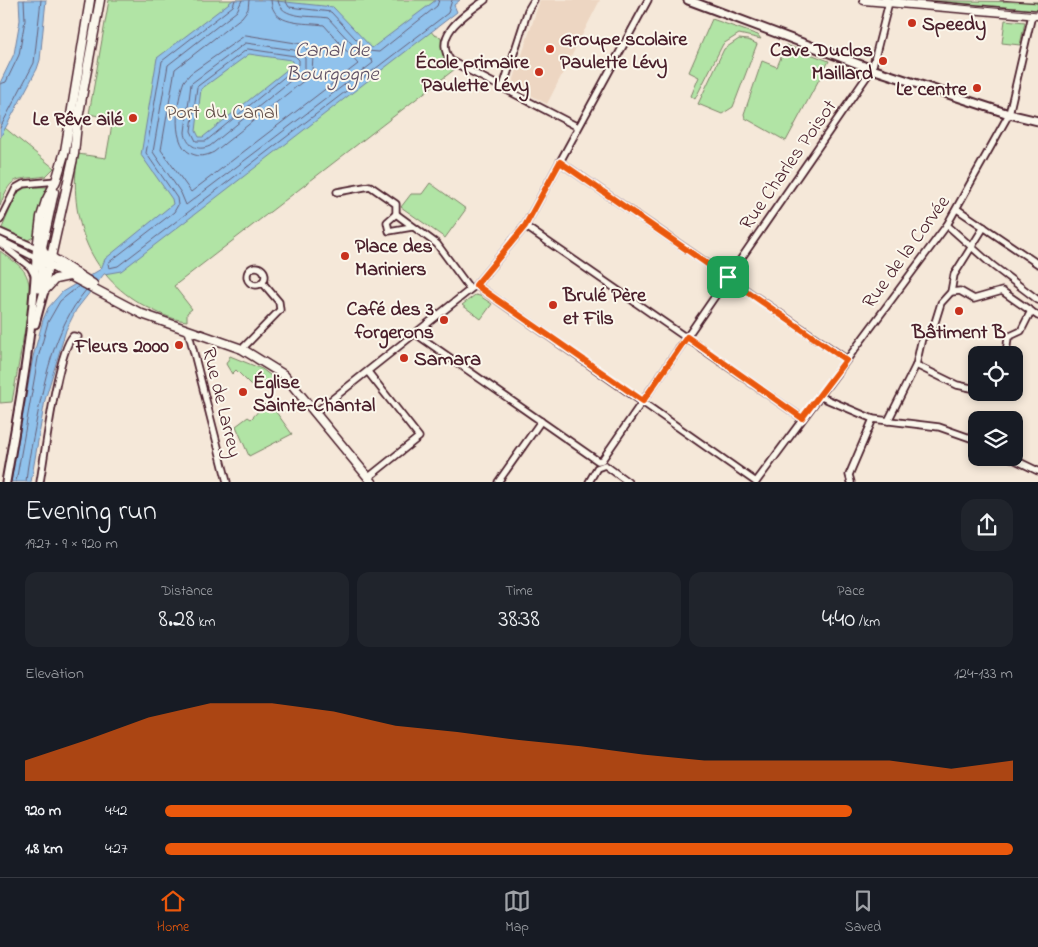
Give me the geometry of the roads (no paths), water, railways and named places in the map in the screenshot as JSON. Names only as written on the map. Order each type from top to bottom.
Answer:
[{"type":"main road","points":[[41,261],[39,250],[65,151],[90,0]]},
{"type":"main road","points":[[51,256],[75,152],[77,124],[100,0]]},
{"type":"main road","points":[[864,0],[1035,15]]},
{"type":"main road","points":[[85,30],[94,32]]},
{"type":"main road","points":[[65,151],[75,152]]},
{"type":"main road","points":[[39,250],[51,256],[74,276]]},
{"type":"main road","points":[[39,250],[41,261]]},
{"type":"main road","points":[[41,261],[74,276],[149,317],[242,349],[284,375],[371,479]]},
{"type":"main road","points":[[44,291],[55,279],[74,276]]},
{"type":"street","points":[[484,0],[451,27],[446,38],[445,53],[451,61],[578,127]]},
{"type":"street","points":[[503,87],[528,10],[534,0]]},
{"type":"street","points":[[316,412],[476,285],[525,226],[648,0]]},
{"type":"street","points":[[688,0],[872,69],[1008,114],[1038,121]]},
{"type":"street","name":"Rue Charles Poisot","points":[[541,421],[598,461],[604,458],[872,69],[889,2]]},
{"type":"street","name":"Rue de la Corvée","points":[[756,482],[957,209],[1008,114],[1035,15]]},
{"type":"street","points":[[560,162],[846,360]]},
{"type":"street","points":[[0,220],[16,188],[22,184],[56,181]]},
{"type":"street","points":[[337,192],[370,186],[396,204],[396,214],[387,222],[389,231],[412,227]]},
{"type":"street","points":[[957,209],[1038,264]]},
{"type":"street","points":[[396,214],[437,244],[470,290]]},
{"type":"street","points":[[947,225],[1004,276],[1038,300]]},
{"type":"street","points":[[525,226],[802,418]]},
{"type":"street","points":[[888,420],[916,364],[922,338],[932,332],[941,303],[951,292],[954,275],[984,227]]},
{"type":"street","points":[[0,232],[39,250]]},
{"type":"street","points":[[0,242],[41,261]]},
{"type":"street","points":[[0,242],[30,267],[35,276]]},
{"type":"street","points":[[6,482],[31,336],[35,276],[41,261],[51,256]]},
{"type":"street","points":[[31,336],[44,291],[41,261]]},
{"type":"street","points":[[36,320],[42,271],[41,261]]},
{"type":"street","points":[[242,349],[280,310],[280,302],[262,282]]},
{"type":"street","points":[[476,285],[756,482]]},
{"type":"street","points":[[951,292],[960,291],[974,299],[1002,291],[1038,316]]},
{"type":"street","points":[[1007,346],[1008,337],[1021,331],[1031,311]]},
{"type":"street","name":"Rue de Larrey","points":[[188,330],[225,481]]},
{"type":"street","points":[[416,334],[541,421],[498,482]]},
{"type":"street","points":[[40,482],[62,361],[70,339],[73,336],[78,336]]},
{"type":"street","points":[[916,364],[957,385],[968,387]]},
{"type":"street","points":[[368,372],[419,437],[371,479]]},
{"type":"street","points":[[819,396],[873,419],[939,427],[968,437]]},
{"type":"street","points":[[851,482],[849,475],[873,419]]},
{"type":"street","points":[[1023,463],[1037,469]]},
{"type":"street","points":[[589,482],[597,468],[605,466],[628,482]]},
{"type":"water","points":[[19,0],[46,0],[40,60],[0,138],[0,83],[14,54],[20,20]]},
{"type":"water","name":"Canal de Bourgogne","points":[[233,0],[267,0],[333,7],[372,48],[436,0],[460,0],[454,5],[457,12],[121,271],[104,274],[76,310],[66,330],[45,400],[31,482],[11,482],[33,357],[48,308],[62,292],[101,269],[105,259],[173,204],[172,199],[141,155],[157,58]],"holes":[[[249,54],[291,60],[294,64],[203,137],[199,137],[196,131],[201,89]]]},
{"type":"tram line","points":[[906,0],[1038,12]]},
{"type":"tram line","points":[[1000,0],[1038,3]]},
{"type":"place","name":"Speedy","points":[[912,23]]},
{"type":"place","name":"Groupe scolaire Paulette Lévy","points":[[550,49]]},
{"type":"place","name":"Cave Duclos Maillard","points":[[883,61]]},
{"type":"place","name":"École primaire Paulette Lévy","points":[[539,72]]},
{"type":"place","name":"Le centre","points":[[977,88]]},
{"type":"place","name":"Le Rêve ailé","points":[[133,118]]},
{"type":"place","name":"Place des Mariniers","points":[[345,256]]},
{"type":"place","name":"Brulé Père et Fils","points":[[553,305]]},
{"type":"place","name":"Bâtiment B","points":[[959,311]]},
{"type":"place","name":"Café des 3 forgerons","points":[[444,320]]},
{"type":"place","name":"Fleurs 2000","points":[[179,345]]},
{"type":"place","name":"Samara","points":[[404,358]]},
{"type":"place","name":"Église Sainte-Chantal","points":[[243,392]]},
{"type":"park label","name":"Port du Canal","points":[[222,111]]}]
